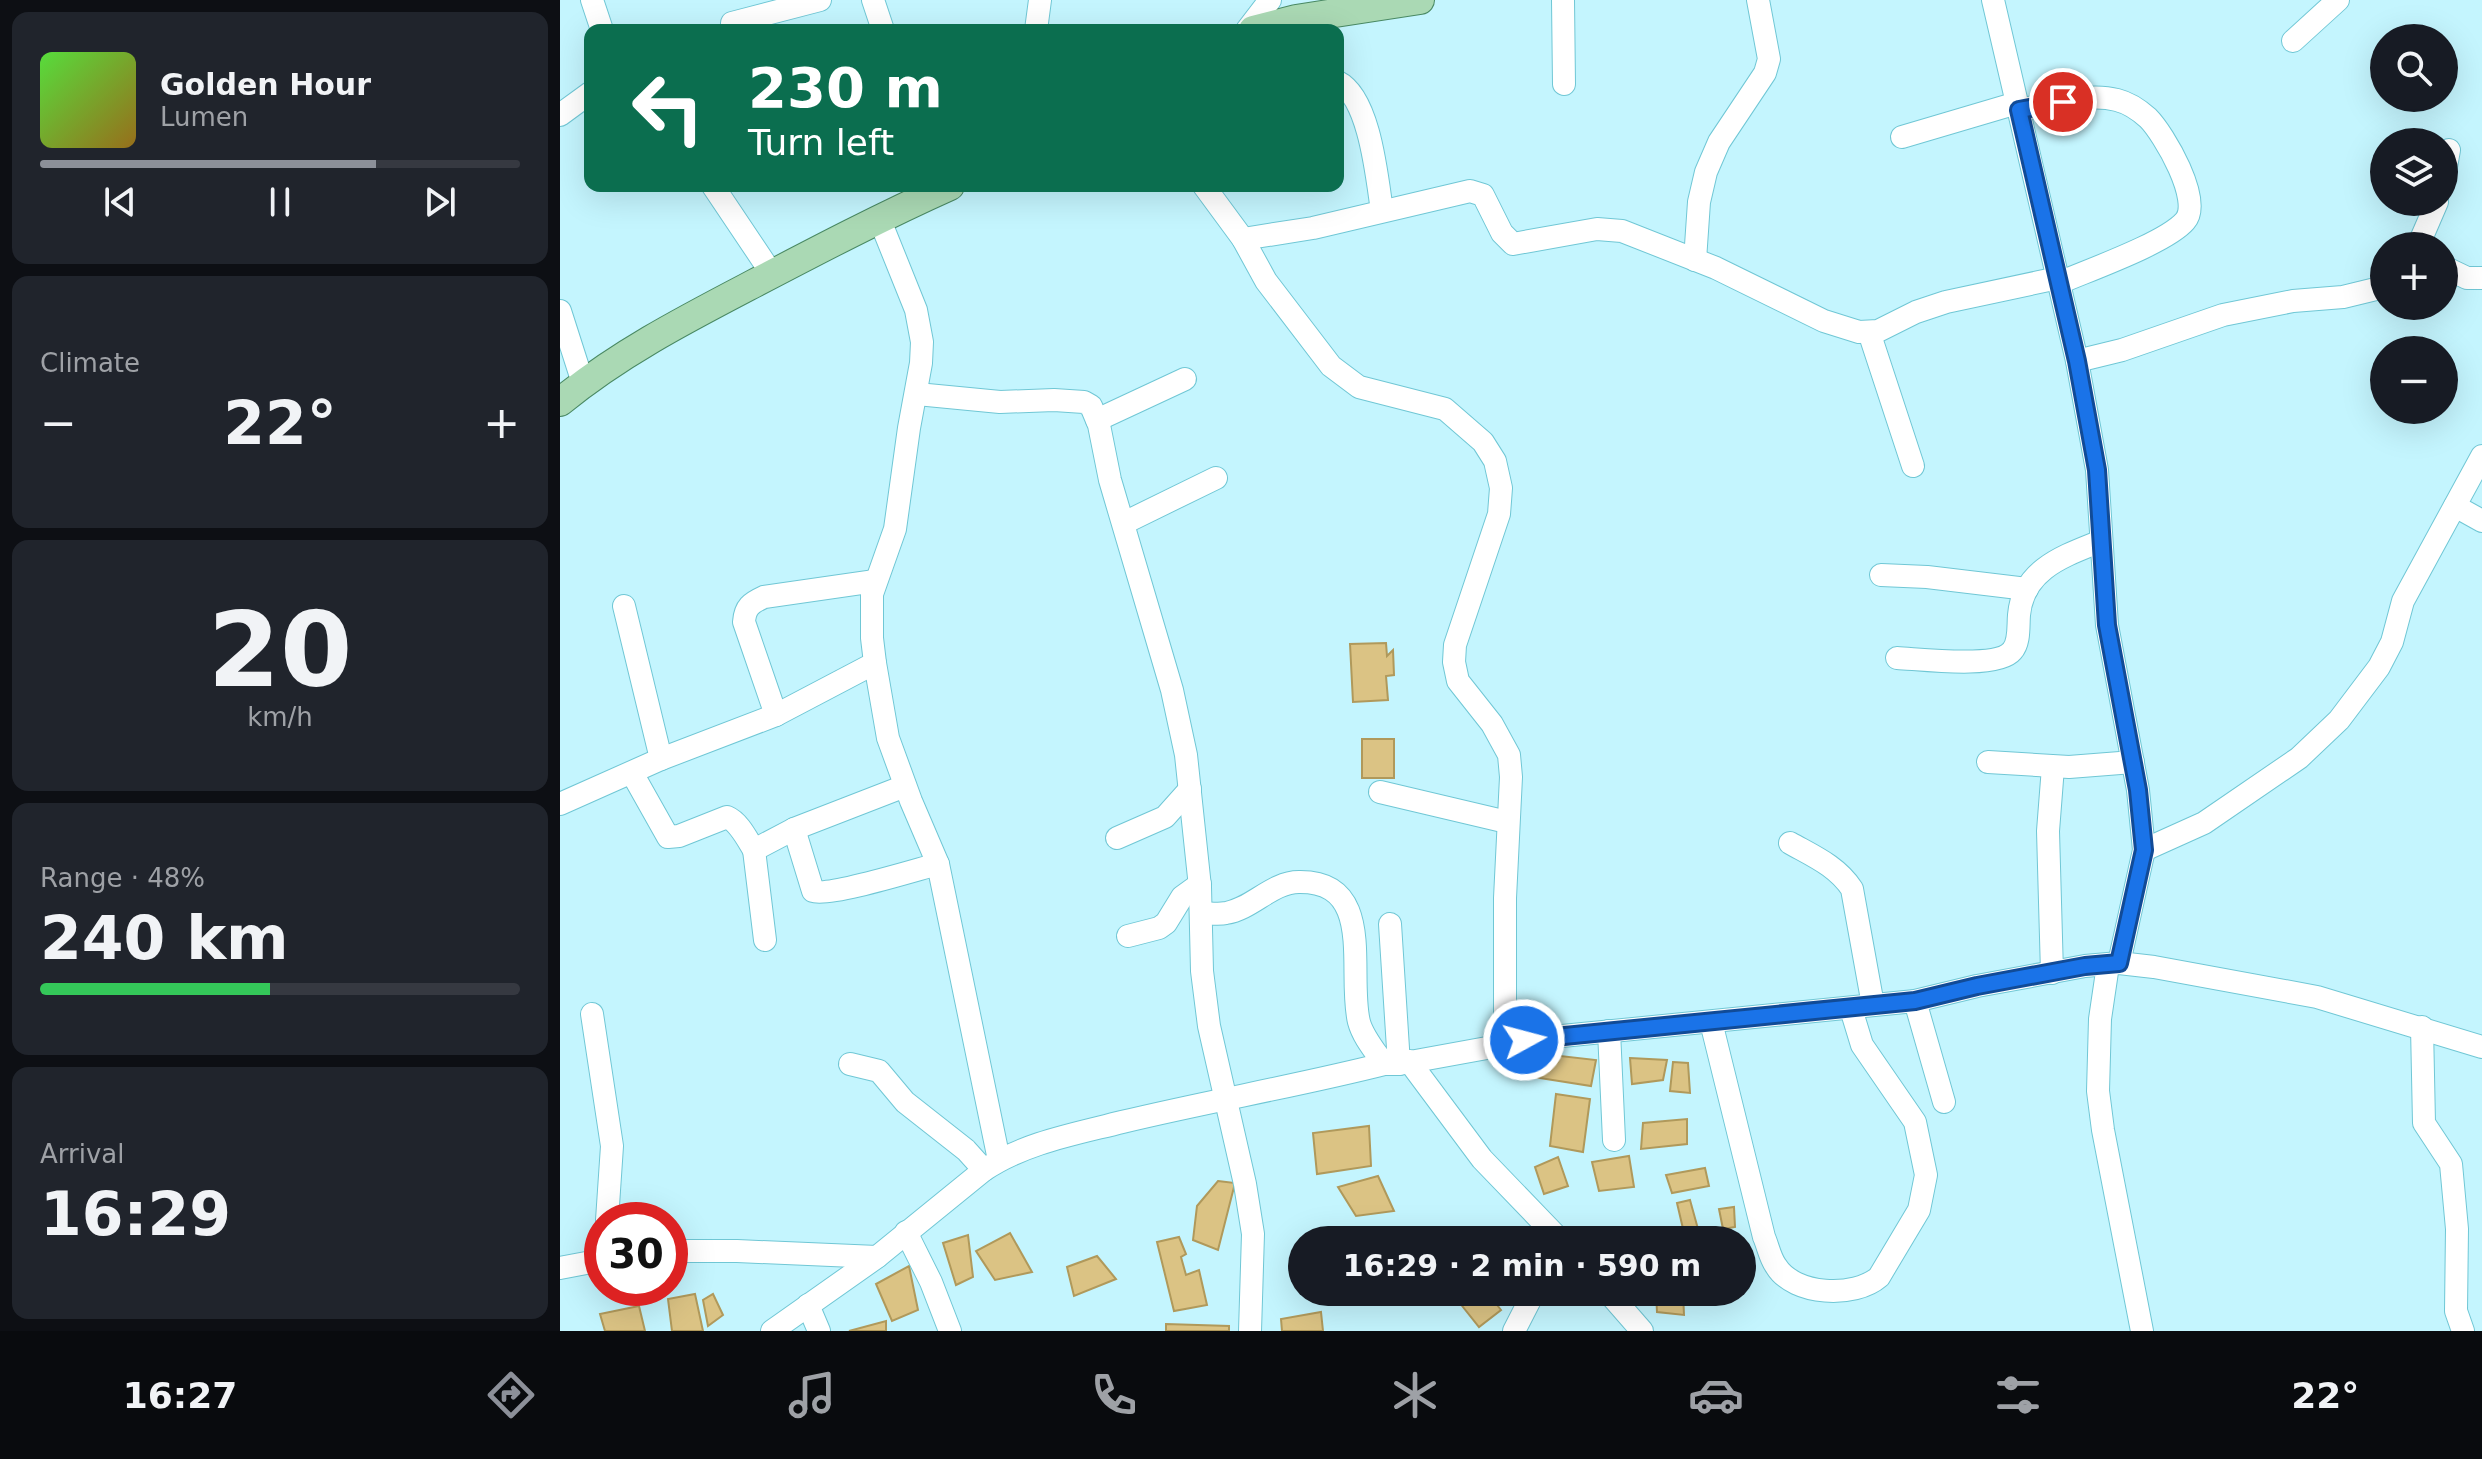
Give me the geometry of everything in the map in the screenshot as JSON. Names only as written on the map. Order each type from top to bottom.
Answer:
[{"type":"main road","points":[[1275,24],[1420,0]]},
{"type":"main road","points":[[560,402],[583,383],[692,316],[879,218],[937,192]]},
{"type":"street","points":[[592,0],[600,24]]},
{"type":"street","points":[[732,23],[820,0]]},
{"type":"street","points":[[873,0],[881,24]]},
{"type":"street","points":[[1037,24],[1040,0]]},
{"type":"street","points":[[1254,24],[1270,0]]},
{"type":"street","points":[[1563,0],[1564,84]]},
{"type":"street","points":[[1695,260],[1699,202],[1706,172],[1719,142],[1765,73],[1769,59],[1758,0]]},
{"type":"street","points":[[1993,0],[2077,361],[2097,470],[2107,625],[2133,762],[2144,850],[2100,1019],[2098,1091],[2142,1331]]},
{"type":"street","points":[[2293,41],[2338,0]]},
{"type":"street","points":[[1344,85],[1370,136],[1382,211]]},
{"type":"street","points":[[560,115],[584,97]]},
{"type":"street","points":[[1243,239],[1313,228],[1470,191],[1483,195],[1502,233],[1513,244],[1597,229],[1622,231],[1695,260],[1824,321],[1869,332],[1946,302],[2058,281],[2169,235],[2188,219],[2192,202],[2185,180],[2150,120],[2132,104],[2113,99],[2085,99],[2018,106],[1902,137]]},
{"type":"street","points":[[717,192],[772,274]]},
{"type":"street","points":[[1208,192],[1243,239],[1266,281],[1331,366],[1359,387],[1445,409],[1483,442],[1495,461],[1501,488],[1499,514],[1455,645],[1454,662],[1458,681],[1492,724],[1509,755],[1505,1043]]},
{"type":"street","points":[[879,218],[916,310],[922,342],[917,394],[909,428],[895,529],[875,581],[872,638],[888,738],[938,864],[991,1165]]},
{"type":"street","points":[[2458,274],[2467,278],[2482,278]]},
{"type":"street","points":[[2077,361],[2122,350],[2223,315],[2370,290]]},
{"type":"street","points":[[560,311],[583,383]]},
{"type":"street","points":[[1869,332],[1913,466]]},
{"type":"street","points":[[1097,420],[1185,379]]},
{"type":"street","points":[[917,394],[1000,402],[1074,400],[1091,406],[1097,420],[1110,480],[1172,690],[1186,755],[1200,884],[1202,971],[1209,1026],[1245,1184],[1253,1234],[1250,1331]]},
{"type":"street","points":[[2144,850],[2204,823],[2299,758],[2339,720],[2379,667],[2392,642],[2403,601],[2482,456]]},
{"type":"street","points":[[1124,523],[1216,478]]},
{"type":"street","points":[[2455,506],[2482,521]]},
{"type":"street","points":[[1897,658],[1979,661],[2002,657],[2012,651],[2017,639],[2019,610],[2031,580],[2049,565],[2101,541]]},
{"type":"street","points":[[1881,575],[2027,589]]},
{"type":"street","points":[[776,715],[744,622],[750,603],[764,597],[875,581]]},
{"type":"street","points":[[624,606],[661,759]]},
{"type":"street","points":[[560,804],[661,759],[776,715],[875,663]]},
{"type":"street","points":[[1988,762],[2053,767],[2133,762]]},
{"type":"street","points":[[2052,973],[2048,831],[2053,767]]},
{"type":"street","points":[[632,773],[668,837],[679,836],[727,817],[739,826],[754,850],[765,940]]},
{"type":"street","points":[[754,850],[794,829],[905,786]]},
{"type":"street","points":[[1117,838],[1165,817],[1190,789]]},
{"type":"street","points":[[1380,792],[1507,822]]},
{"type":"street","points":[[794,829],[806,873],[813,891],[818,893],[938,864]]},
{"type":"street","points":[[1711,1022],[1764,1237],[1776,1268],[1811,1288],[1836,1292],[1870,1284],[1879,1277],[1919,1210],[1926,1175],[1915,1122],[1862,1045],[1862,1007],[1852,889],[1843,875],[1830,865],[1790,843]]},
{"type":"street","points":[[1201,913],[1226,914],[1277,888],[1296,882],[1318,883],[1335,889],[1350,914],[1355,939],[1359,1019],[1482,1159],[1546,1226]]},
{"type":"street","points":[[1128,936],[1159,928],[1166,923],[1182,897],[1200,884]]},
{"type":"street","points":[[1390,924],[1397,1063]]},
{"type":"street","points":[[772,1331],[877,1257],[991,1165],[1043,1142],[1224,1098],[1505,1043],[1915,1001],[1977,986],[2114,964],[2154,967],[2317,997],[2482,1047]]},
{"type":"street","points":[[1915,1001],[1944,1102]]},
{"type":"street","points":[[592,1014],[612,1146],[608,1202]]},
{"type":"street","points":[[2422,1027],[2424,1123],[2451,1164],[2457,1229],[2456,1311],[2463,1331]]},
{"type":"street","points":[[1609,1031],[1614,1140]]},
{"type":"street","points":[[850,1064],[879,1071],[905,1102],[966,1150],[991,1165]]},
{"type":"street","points":[[1533,1212],[1534,1226]]},
{"type":"street","points":[[906,1232],[931,1282],[950,1331]]},
{"type":"street","points":[[688,1252],[877,1257]]},
{"type":"street","points":[[560,1268],[584,1263]]},
{"type":"street","points":[[808,1305],[819,1331]]},
{"type":"street","points":[[1514,1331],[1527,1306]]},
{"type":"street","points":[[1620,1306],[1642,1331]]},
{"type":"building","points":[[1386,643],[1387,656],[1393,650],[1394,675],[1386,676],[1388,700],[1353,702],[1350,644]]},
{"type":"building","points":[[1362,739],[1394,739],[1394,778],[1362,778]]},
{"type":"building","points":[[1525,1052],[1596,1060],[1591,1086],[1521,1075]]},
{"type":"building","points":[[1630,1058],[1667,1060],[1663,1080],[1632,1084]]},
{"type":"building","points":[[1673,1062],[1688,1063],[1690,1093],[1670,1091]]},
{"type":"building","points":[[1556,1094],[1590,1099],[1583,1152],[1550,1146]]},
{"type":"building","points":[[1687,1119],[1687,1144],[1641,1149],[1643,1123]]},
{"type":"building","points":[[1369,1126],[1371,1166],[1317,1174],[1313,1133]]},
{"type":"building","points":[[1629,1156],[1634,1187],[1599,1191],[1592,1162]]},
{"type":"building","points":[[1558,1157],[1568,1186],[1544,1194],[1535,1167]]},
{"type":"building","points":[[1705,1168],[1709,1186],[1672,1193],[1666,1175]]},
{"type":"building","points":[[1378,1176],[1394,1211],[1356,1216],[1338,1187]]},
{"type":"building","points":[[1218,1181],[1235,1183],[1218,1250],[1193,1240],[1197,1206]]},
{"type":"building","points":[[1690,1200],[1697,1226],[1682,1226],[1677,1203]]},
{"type":"building","points":[[1734,1207],[1735,1226],[1722,1226],[1719,1209]]},
{"type":"building","points":[[1010,1233],[1032,1272],[995,1280],[976,1251]]},
{"type":"building","points":[[968,1235],[973,1277],[956,1285],[943,1243]]},
{"type":"building","points":[[1179,1237],[1186,1254],[1181,1257],[1186,1275],[1199,1270],[1207,1305],[1174,1311],[1157,1242]]},
{"type":"building","points":[[1097,1256],[1116,1279],[1074,1296],[1067,1267]]},
{"type":"building","points":[[909,1266],[918,1310],[892,1321],[876,1284]]},
{"type":"building","points":[[695,1294],[703,1331],[672,1331],[669,1306],[688,1306],[688,1295]]},
{"type":"building","points":[[713,1294],[723,1315],[708,1326],[703,1300]]},
{"type":"building","points":[[639,1306],[645,1331],[605,1331],[600,1314]]},
{"type":"building","points":[[1462,1306],[1498,1306],[1501,1310],[1479,1327]]},
{"type":"building","points":[[1657,1306],[1684,1306],[1684,1315],[1657,1312]]},
{"type":"building","points":[[1321,1312],[1323,1331],[1282,1331],[1281,1319]]},
{"type":"building","points":[[886,1321],[886,1331],[849,1331]]},
{"type":"building","points":[[1166,1324],[1229,1326],[1229,1331],[1166,1331]]},
{"type":"route","points":[[1524,1040],[1915,1001],[1977,986],[2085,966],[2119,963],[2144,850],[2138,790],[2107,625],[2097,470],[2077,361],[2019,110],[2063,102]]}]
